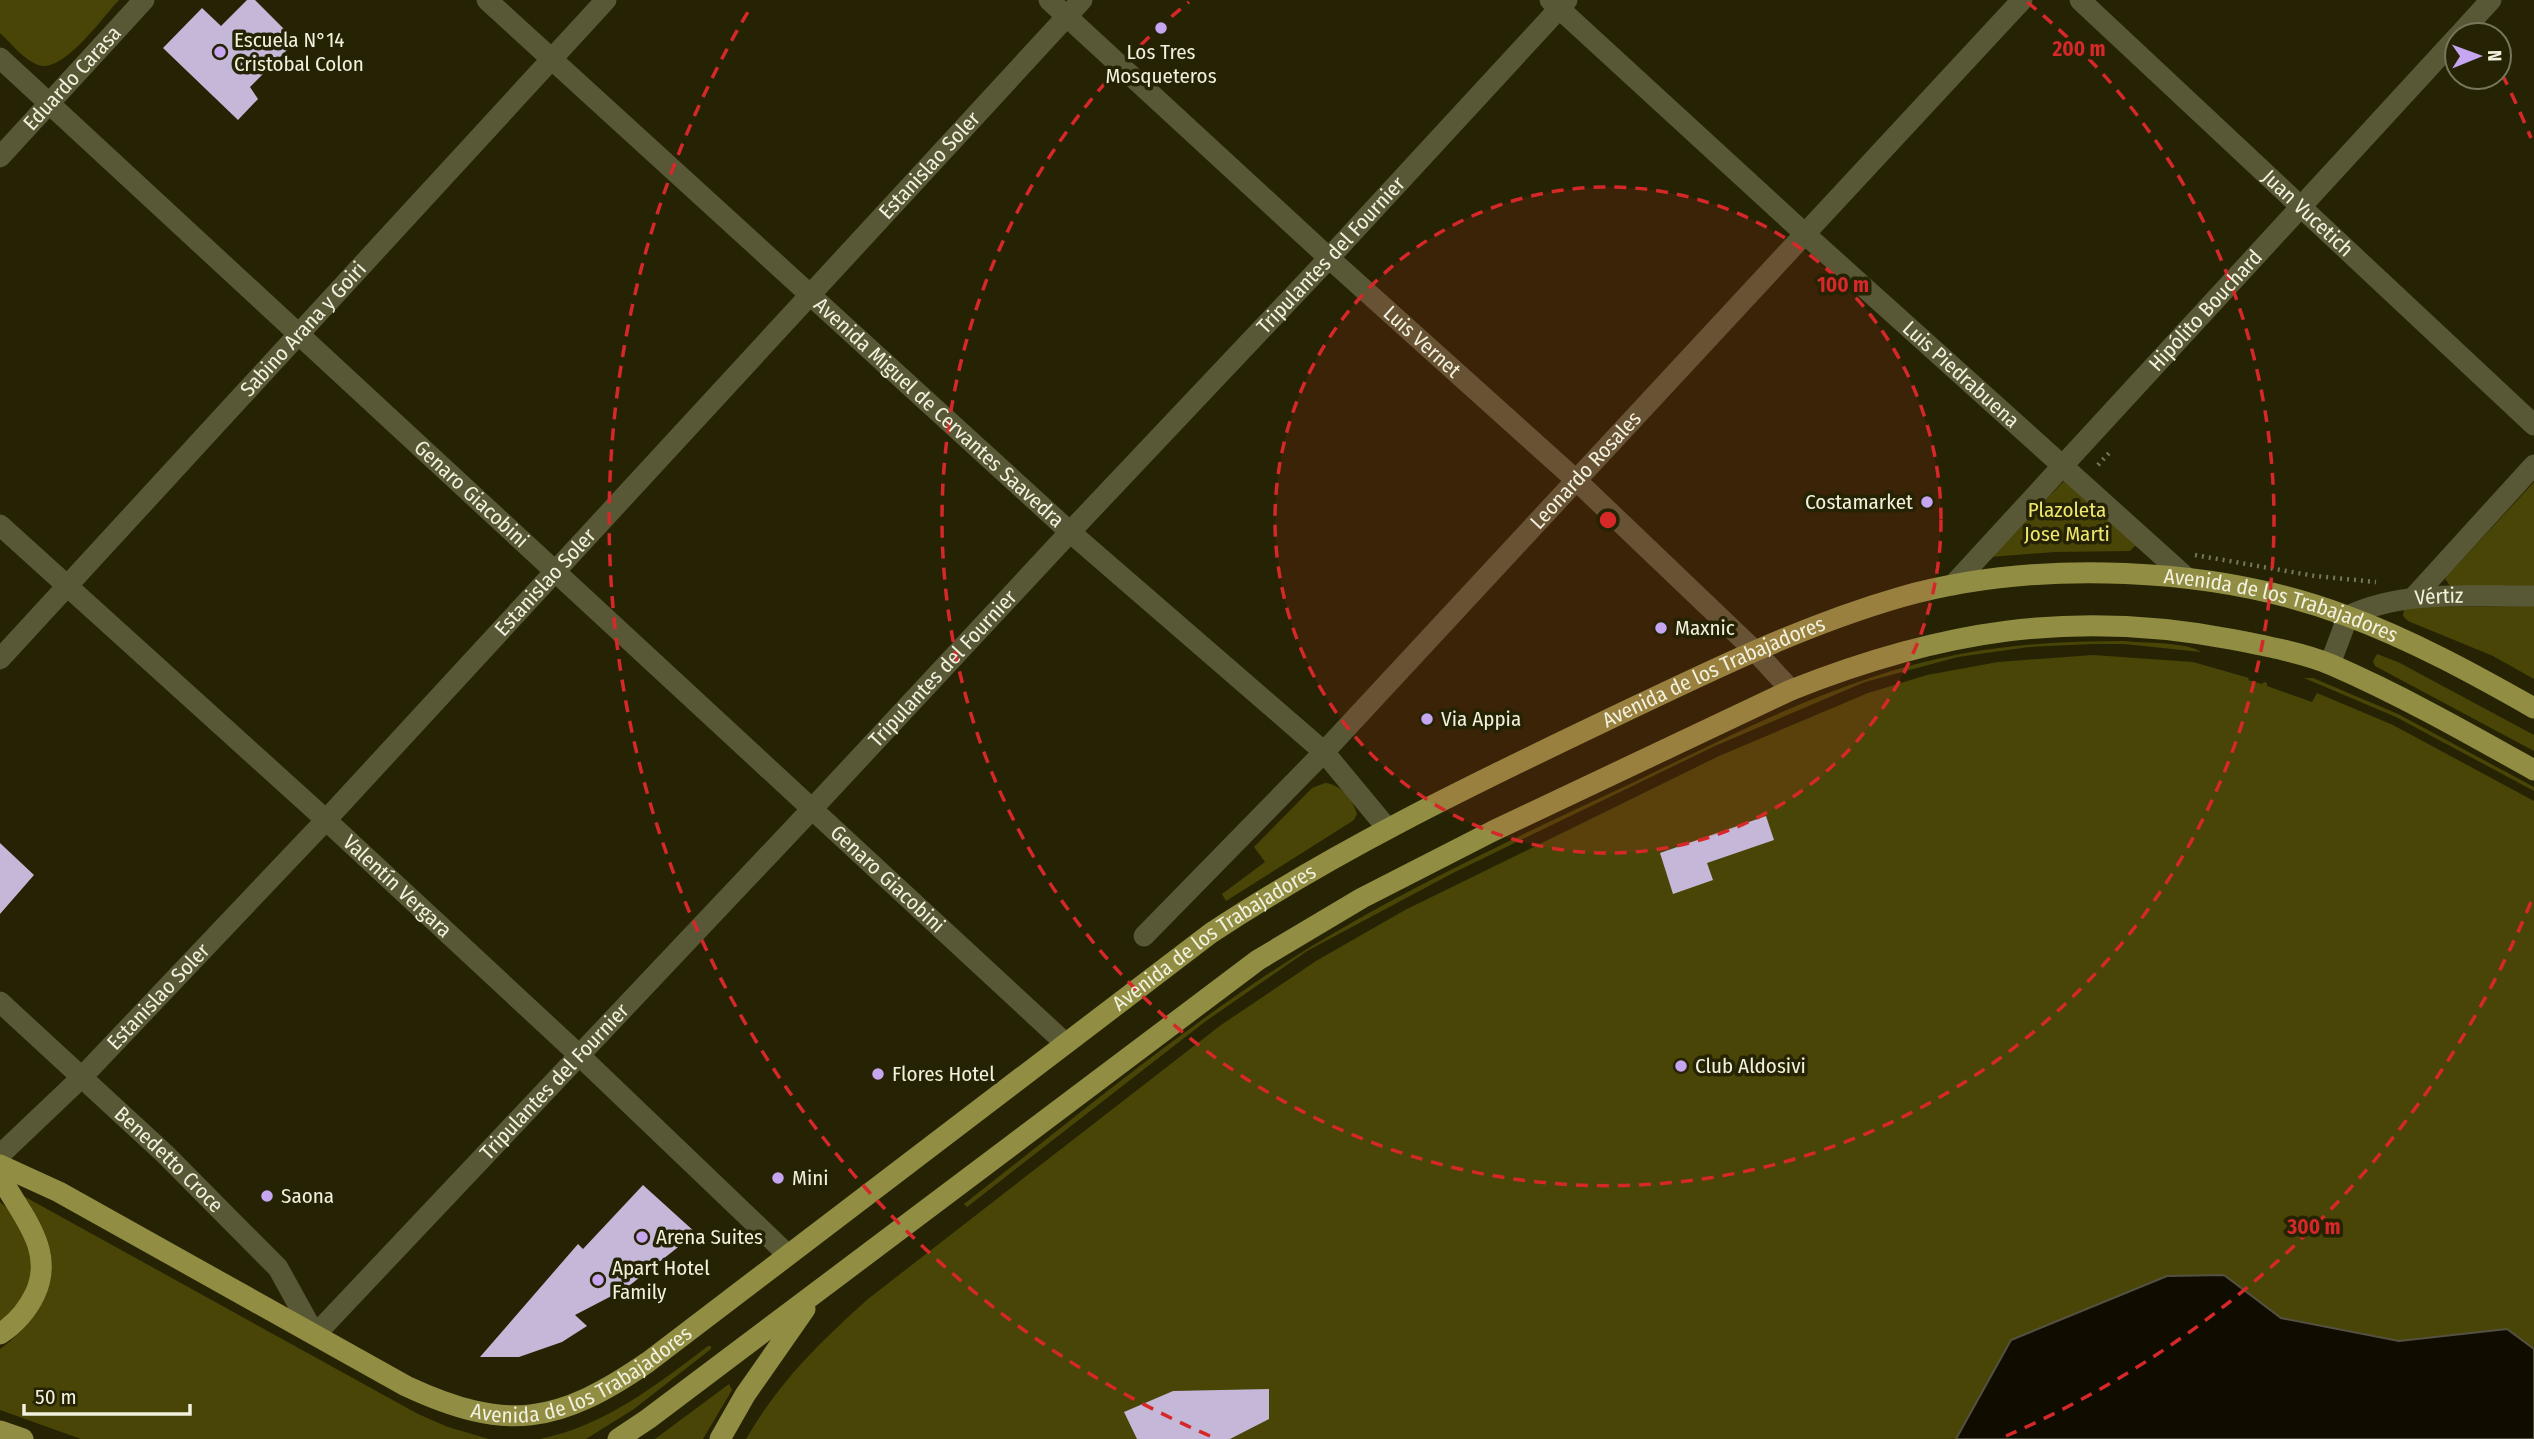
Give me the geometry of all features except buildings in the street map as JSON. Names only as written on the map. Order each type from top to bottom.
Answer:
[{"type":"main road","name":"Avenida de los Trabajadores","points":[[0,1165],[59,1192],[407,1386],[443,1402],[483,1413],[532,1416],[560,1411],[613,1386],[691,1331],[787,1254],[1065,1043],[1211,933],[1265,897],[1387,828],[1549,748],[1755,651],[1856,612],[1953,584],[2072,573],[2187,578],[2303,602],[2348,616],[2451,663],[2534,708]]},
{"type":"main road","name":"Avenida de los Trabajadores","points":[[618,1439],[1258,960],[1362,898],[1493,831],[1791,690],[1874,659],[1935,642],[2039,627],[2106,625],[2197,633],[2255,644],[2330,664],[2534,770]]},
{"type":"main road","points":[[0,1176],[36,1236],[42,1263],[41,1277],[30,1304],[0,1335]]},
{"type":"main road","points":[[720,1439],[752,1384],[820,1289]]},
{"type":"main road","points":[[0,1431],[23,1439]]},
{"type":"street","name":"Eduardo Carasa","points":[[0,157],[144,0]]},
{"type":"street","name":"Avenida Miguel de Cervantes Saavedra","points":[[487,0],[1070,532],[1324,752],[1387,828]]},
{"type":"street","name":"Sabino Arana y Goiri","points":[[0,659],[606,0]]},
{"type":"street","name":"Luis Vernet","points":[[1049,0],[1329,258],[1577,481],[1755,651],[1791,690]]},
{"type":"street","name":"Estanislao Soler","points":[[0,1155],[82,1077],[326,820],[1082,0]]},
{"type":"street","name":"Leonardo Rosales","points":[[1144,936],[1324,752],[2022,0]]},
{"type":"street","name":"Juan Vucetich","points":[[2080,0],[2534,425]]},
{"type":"street","name":"Hipólito Bouchard","points":[[2472,21],[2491,0]]},
{"type":"street","name":"Luis Piedrabuena","points":[[1559,3],[1805,234],[2187,578]]},
{"type":"street","name":"Tripulantes del Fournier","points":[[315,1335],[813,810],[1329,258],[1559,3]]},
{"type":"street","name":"Hipólito Bouchard","points":[[1953,584],[2443,52]]},
{"type":"street","name":"Genaro Giacobini","points":[[0,58],[1065,1043]]},
{"type":"street","points":[[2413,598],[2534,465]]},
{"type":"street","name":"Valentín Vergara","points":[[0,526],[326,820],[579,1055],[787,1254]]},
{"type":"street","name":"Vértiz","points":[[2348,616],[2371,605],[2413,598],[2534,596]]},
{"type":"street","points":[[2330,664],[2348,616]]},
{"type":"street","name":"Benedetto Croce","points":[[0,1002],[165,1154],[278,1268],[315,1335]]},
{"type":"path","points":[[2098,465],[2109,453]]},
{"type":"path","points":[[2187,554],[2315,576],[2387,583]]},
{"type":"green space","points":[[0,0],[119,0],[82,43],[48,66],[38,65],[28,59],[0,33]]},
{"type":"green space","name":"Plazoleta Jose Marti","points":[[2066,479],[2142,547],[2135,546],[2130,551],[2055,552],[1990,557]]},
{"type":"green space","points":[[2534,482],[2534,586],[2451,587],[2445,579],[2448,575]]},
{"type":"green space","points":[[2534,606],[2534,679],[2493,656],[2408,621],[2403,616],[2404,609],[2414,607]]},
{"type":"green space","points":[[2124,641],[2176,645],[2201,652],[2124,644],[2029,647],[1958,657],[1865,682],[1715,746],[1453,873],[1307,951],[1206,1021],[967,1207],[964,1204],[1132,1072],[1262,978],[1346,926],[1507,842],[1750,726],[1874,676],[1960,654],[2001,648]]},
{"type":"green space","points":[[2377,654],[2398,662],[2534,735],[2534,751],[2375,666],[2373,661]]},
{"type":"green space","name":"Club Aldosivi","points":[[2093,655],[2193,662],[2262,684],[2267,683],[2267,686],[2312,702],[2317,693],[2393,725],[2534,801],[2534,1349],[2507,1329],[2399,1341],[2281,1318],[2224,1276],[2167,1276],[2011,1340],[1956,1439],[746,1439],[801,1364],[868,1299],[1221,1025],[1316,961],[1405,910],[1719,756],[1868,693],[1927,675],[1998,662]]},
{"type":"green space","points":[[2304,678],[2313,678],[2398,714],[2534,787],[2534,791],[2396,717]]},
{"type":"green space","points":[[1325,783],[1341,789],[1349,798],[1357,814],[1354,820],[1226,901],[1222,894],[1265,862],[1254,847],[1312,788]]},
{"type":"green space","points":[[18,1193],[418,1414],[448,1427],[489,1439],[81,1439],[0,1410],[0,1349],[36,1313],[44,1299],[52,1268],[43,1228]]},
{"type":"green space","points":[[0,1202],[8,1209],[33,1249],[31,1289],[0,1327]]},
{"type":"green space","points":[[711,1346],[711,1349],[634,1409],[586,1439],[540,1439],[564,1433],[608,1414],[649,1389]]},
{"type":"green space","points":[[729,1384],[732,1390],[703,1439],[655,1439]]},
{"type":"shaded area","points":[[2224,1275],[2281,1318],[2399,1341],[2507,1329],[2534,1349],[2534,1439],[1956,1439],[2011,1340],[2167,1276]]},
{"type":"place","name":"Los Tres Mosqueteros","points":[[1161,28]]},
{"type":"place","name":"Escuela N°14 Cristobal Colon","points":[[220,52]]},
{"type":"place","name":"Costamarket","points":[[1927,502]]},
{"type":"place","name":"Maxnic","points":[[1661,628]]},
{"type":"place","name":"Via Appia","points":[[1427,719]]},
{"type":"place","name":"Club Aldosivi","points":[[1681,1066]]},
{"type":"place","name":"Flores Hotel","points":[[878,1074]]},
{"type":"place","name":"Mini","points":[[778,1178]]},
{"type":"place","name":"Saona","points":[[267,1196]]},
{"type":"place","name":"Arena Suites","points":[[642,1237]]},
{"type":"place","name":"Apart Hotel Family","points":[[598,1280]]}]
